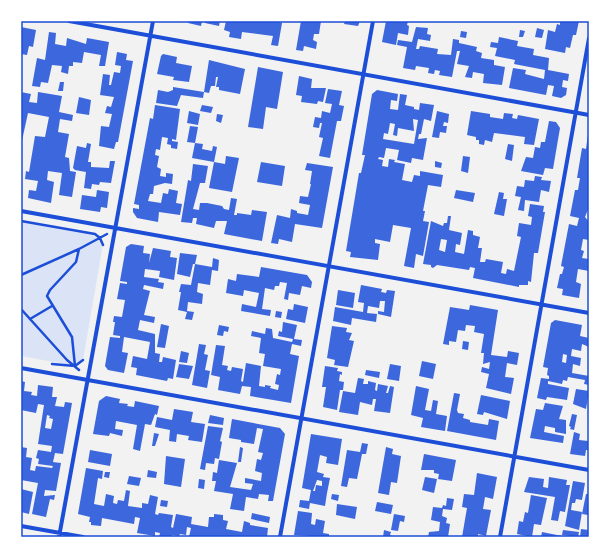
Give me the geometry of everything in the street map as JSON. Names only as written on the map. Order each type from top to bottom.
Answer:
[{"type":"street","points":[[69,21],[589,115]]},
{"type":"street","points":[[60,535],[153,21]]},
{"type":"street","points":[[280,537],[373,21]]},
{"type":"street","points":[[500,537],[589,38]]},
{"type":"street","points":[[21,212],[589,313]]},
{"type":"street","points":[[21,368],[302,420],[589,470]]},
{"type":"street","points":[[21,526],[60,535],[83,537]]},
{"type":"path","points":[[21,221],[95,234],[100,238]]},
{"type":"path","points":[[21,275],[79,249],[116,228]]},
{"type":"path","points":[[75,366],[72,337],[52,306],[47,294],[76,262],[79,249]]},
{"type":"path","points":[[30,320],[52,306]]},
{"type":"path","points":[[21,309],[67,360],[89,380]]},
{"type":"path","points":[[51,364],[75,366]]},
{"type":"shaded area","points":[[21,221],[95,234],[103,244],[83,360],[75,366],[21,356]]},
{"type":"building","points":[[189,21],[202,21],[201,26],[188,23]]},
{"type":"building","points":[[205,21],[220,21],[219,26],[205,23]]},
{"type":"building","points":[[226,21],[277,21],[282,23],[278,46],[271,45],[273,36],[242,32],[241,39],[229,37],[230,32],[224,30]]},
{"type":"building","points":[[301,21],[321,21],[319,34],[314,34],[313,40],[317,42],[316,49],[304,46],[303,51],[296,50]]},
{"type":"building","points":[[345,21],[360,21],[358,26],[344,24]]},
{"type":"building","points":[[386,21],[408,21],[408,35],[398,33],[396,45],[382,42]]},
{"type":"building","points":[[560,21],[579,21],[576,35],[573,35],[570,48],[566,47],[565,53],[545,49],[548,30],[555,32],[557,24],[560,25]]},
{"type":"building","points":[[21,27],[36,30],[33,47],[29,46],[27,55],[21,54]]},
{"type":"building","points":[[416,27],[428,28],[427,34],[431,35],[430,41],[418,39],[416,49],[419,49],[420,46],[438,49],[437,54],[451,55],[453,39],[459,40],[459,43],[477,47],[476,51],[482,53],[481,58],[494,60],[494,65],[505,67],[502,85],[483,83],[484,74],[473,72],[472,78],[465,77],[469,66],[457,64],[460,51],[457,51],[452,77],[439,75],[440,71],[435,70],[434,74],[428,73],[429,68],[416,66],[415,70],[403,68],[407,47],[397,45],[398,40],[412,42]]},
{"type":"building","points":[[537,28],[544,30],[542,38],[535,37]]},
{"type":"building","points":[[520,30],[525,31],[523,37],[519,37]]},
{"type":"building","points":[[461,31],[467,32],[466,38],[460,37]]},
{"type":"building","points":[[49,32],[56,33],[55,44],[66,46],[67,38],[86,44],[87,38],[109,42],[105,66],[99,66],[101,55],[84,52],[82,63],[73,62],[73,66],[69,66],[68,74],[61,72],[62,66],[52,65],[48,83],[41,82],[40,87],[32,86],[37,58],[45,60]]},
{"type":"building","points":[[499,37],[518,41],[517,46],[534,49],[533,55],[549,58],[548,70],[569,74],[568,81],[563,80],[562,87],[567,88],[566,95],[561,98],[552,96],[554,86],[548,85],[546,95],[509,88],[513,68],[526,70],[525,74],[544,79],[545,70],[514,64],[515,60],[495,56],[497,48],[490,47],[491,42],[498,43]]},
{"type":"building","points":[[117,52],[127,54],[126,60],[133,61],[118,142],[116,142],[114,149],[99,146],[101,126],[109,127],[112,114],[105,113],[107,106],[111,107],[114,97],[100,95],[103,74],[110,75],[109,85],[111,85],[114,72],[120,73],[121,66],[115,65]]},
{"type":"building","points":[[163,54],[177,57],[176,63],[192,66],[189,82],[173,80],[174,77],[157,74],[161,56]]},
{"type":"building","points":[[209,60],[245,69],[240,94],[219,90],[219,87],[216,87],[218,77],[216,77],[215,86],[211,86],[209,93],[204,92]]},
{"type":"building","points":[[258,67],[283,72],[277,109],[266,107],[263,129],[248,127]]},
{"type":"building","points":[[299,76],[312,79],[311,88],[326,88],[323,102],[318,101],[317,104],[301,102],[302,96],[296,95]]},
{"type":"building","points":[[60,82],[64,82],[63,91],[58,91]]},
{"type":"building","points":[[173,87],[204,92],[203,98],[181,95],[177,106],[156,103],[158,90],[168,92],[173,90]]},
{"type":"building","points":[[328,89],[342,91],[339,105],[344,106],[341,121],[337,121],[330,158],[319,156],[323,138],[319,137],[322,123],[320,123],[319,128],[313,127],[315,117],[321,118],[322,111],[330,113],[332,104],[325,103]]},
{"type":"building","points":[[377,90],[398,94],[397,101],[391,100],[390,109],[398,110],[400,94],[407,95],[405,105],[414,107],[414,109],[419,110],[420,103],[434,105],[431,121],[424,119],[421,134],[419,134],[418,139],[427,138],[423,160],[412,158],[411,163],[397,160],[399,150],[386,148],[384,158],[379,157],[378,159],[383,160],[382,166],[388,167],[389,159],[395,160],[394,162],[405,164],[402,180],[412,182],[414,175],[420,176],[420,171],[443,175],[441,187],[428,185],[423,211],[425,211],[423,221],[429,222],[423,256],[416,254],[414,268],[404,266],[411,228],[393,225],[390,242],[375,239],[375,243],[380,244],[378,260],[350,257],[351,252],[346,251],[359,173],[361,173],[365,155],[362,155],[372,94]],"holes":[[[413,119],[418,120],[414,144],[383,139],[384,133],[388,134],[390,123],[395,124],[393,135],[397,136],[398,128],[414,131]]]},
{"type":"building","points":[[21,92],[31,94],[29,102],[37,103],[38,92],[62,96],[59,112],[73,115],[72,121],[60,119],[58,132],[69,134],[65,157],[69,158],[70,171],[76,172],[72,197],[59,195],[62,173],[48,171],[47,180],[54,182],[51,203],[28,198],[29,190],[36,191],[38,181],[25,179],[26,171],[29,172],[35,136],[45,137],[49,117],[28,113],[21,145]]},
{"type":"building","points":[[79,97],[91,100],[89,115],[76,113]]},
{"type":"building","points":[[155,105],[180,109],[176,140],[172,139],[172,141],[178,142],[177,149],[171,148],[171,145],[167,144],[168,138],[162,137],[160,150],[156,149],[155,155],[159,156],[157,167],[161,169],[160,176],[166,177],[166,173],[173,174],[172,184],[165,183],[154,186],[153,194],[150,194],[148,201],[161,203],[163,193],[168,194],[169,189],[178,191],[176,203],[182,204],[180,215],[159,212],[158,222],[137,218],[133,212],[133,208],[139,209],[139,205],[134,204],[150,118],[153,119]]},
{"type":"building","points":[[202,105],[213,107],[211,113],[200,111]]},
{"type":"building","points":[[189,111],[200,114],[198,125],[187,123]]},
{"type":"building","points":[[437,111],[449,114],[448,123],[444,122],[443,126],[447,126],[446,133],[440,132],[439,138],[432,137]]},
{"type":"building","points":[[471,111],[490,114],[490,117],[503,119],[504,113],[513,114],[512,118],[517,119],[518,115],[539,119],[534,145],[524,144],[525,137],[494,133],[492,142],[485,140],[484,145],[479,144],[479,140],[476,140],[476,137],[467,135]]},
{"type":"building","points":[[217,114],[223,115],[221,123],[216,121]]},
{"type":"building","points":[[549,121],[556,122],[560,128],[553,169],[545,168],[543,175],[521,171],[526,157],[533,158],[535,147],[540,148],[541,142],[545,142]]},
{"type":"building","points":[[190,126],[198,127],[195,143],[187,142]]},
{"type":"building","points":[[588,134],[589,207],[585,217],[589,222],[589,240],[583,239],[581,250],[584,251],[582,258],[589,259],[589,271],[578,269],[576,282],[581,284],[579,298],[562,295],[563,289],[557,288],[560,274],[562,274],[564,267],[561,266],[569,224],[577,226],[579,218],[570,216],[575,190],[578,190],[580,178],[577,178],[582,148],[586,149]]},
{"type":"building","points":[[87,143],[91,144],[88,162],[91,162],[91,167],[109,168],[110,161],[115,161],[111,183],[100,182],[99,185],[92,184],[91,189],[84,188],[86,172],[75,170],[73,168],[77,146],[86,148]]},
{"type":"building","points":[[195,143],[203,144],[202,149],[212,151],[213,146],[217,147],[214,162],[192,158]]},
{"type":"building","points":[[508,144],[514,145],[512,161],[505,159]]},
{"type":"building","points":[[226,156],[239,158],[232,192],[209,188],[214,162],[225,164]]},
{"type":"building","points":[[463,156],[470,157],[468,173],[461,171]]},
{"type":"building","points":[[435,161],[442,163],[441,168],[435,167]]},
{"type":"building","points":[[261,162],[285,166],[282,186],[257,182]]},
{"type":"building","points":[[307,163],[333,167],[322,228],[295,224],[292,242],[279,239],[278,244],[271,243],[277,215],[290,218],[291,209],[297,211],[297,213],[308,215],[310,205],[299,203],[300,196],[308,197],[311,184],[312,171],[305,170]]},
{"type":"building","points":[[193,164],[208,166],[205,183],[200,183],[193,209],[199,210],[200,203],[207,203],[222,206],[224,209],[229,210],[231,198],[237,199],[234,215],[237,215],[237,213],[251,215],[252,210],[267,212],[262,241],[224,234],[227,221],[216,221],[214,228],[196,224],[197,218],[193,218],[192,223],[181,222],[188,180],[191,181]]},
{"type":"building","points":[[535,176],[542,177],[541,180],[551,181],[549,192],[541,190],[539,202],[525,200],[524,211],[518,210],[521,197],[515,196],[517,186],[524,187],[525,180],[534,181]]},
{"type":"building","points":[[97,190],[109,192],[107,208],[101,207],[100,212],[80,209],[82,195],[96,197]]},
{"type":"building","points":[[456,190],[475,193],[473,202],[454,198]]},
{"type":"building","points":[[499,192],[504,193],[503,199],[507,199],[504,216],[494,214]]},
{"type":"building","points":[[530,204],[544,206],[543,212],[545,212],[538,253],[534,253],[531,282],[528,281],[528,285],[519,285],[519,287],[473,278],[475,268],[470,267],[469,270],[437,265],[433,268],[431,265],[423,264],[431,221],[443,226],[444,223],[447,223],[448,216],[451,216],[449,230],[462,233],[460,245],[456,244],[455,252],[464,254],[468,230],[473,231],[473,235],[480,237],[478,248],[482,248],[480,262],[485,262],[486,259],[503,262],[501,273],[506,274],[507,269],[514,271],[521,237],[517,236],[519,223],[531,225],[532,217],[528,216]],"holes":[[[441,239],[447,240],[445,252],[439,250]]]},
{"type":"building","points":[[131,244],[144,246],[143,253],[150,254],[149,263],[153,248],[171,251],[170,257],[177,258],[174,280],[159,277],[160,271],[145,269],[144,277],[159,279],[158,282],[164,283],[163,289],[144,285],[143,289],[150,291],[144,315],[155,317],[154,323],[140,320],[138,330],[155,334],[155,353],[160,354],[159,362],[162,362],[163,357],[176,360],[173,379],[168,378],[167,381],[136,375],[137,368],[131,367],[133,356],[147,359],[150,342],[124,337],[122,352],[128,353],[124,373],[108,370],[105,366],[110,337],[120,338],[120,336],[113,335],[115,322],[113,322],[114,316],[122,317],[125,300],[117,299],[120,283],[127,284],[127,282],[120,281],[126,247]]},
{"type":"building","points":[[180,253],[197,255],[190,277],[177,274]]},
{"type":"building","points":[[213,258],[219,260],[218,271],[212,270],[210,285],[198,283],[197,292],[203,294],[202,304],[188,302],[187,311],[194,312],[192,320],[185,319],[187,312],[178,310],[181,284],[191,285],[195,264],[212,267]]},
{"type":"building","points":[[261,267],[307,275],[312,282],[311,288],[302,286],[300,295],[289,293],[288,300],[284,299],[287,283],[280,282],[279,286],[275,286],[274,290],[265,288],[262,309],[271,310],[270,316],[241,311],[242,304],[256,307],[259,293],[244,290],[243,296],[226,293],[228,279],[236,281],[237,274],[259,277]]},
{"type":"building","points":[[361,285],[382,289],[381,292],[386,293],[387,290],[395,291],[391,317],[378,314],[378,311],[384,312],[385,301],[380,301],[379,308],[368,306],[367,313],[377,314],[376,322],[352,318],[351,325],[333,321],[335,307],[363,312],[364,303],[358,302]]},
{"type":"building","points":[[338,290],[355,293],[353,308],[336,305]]},
{"type":"building","points":[[294,304],[308,307],[305,323],[286,319],[288,309],[293,310]]},
{"type":"building","points":[[470,305],[498,310],[491,355],[507,357],[508,351],[519,353],[517,365],[507,363],[505,377],[514,378],[511,394],[486,388],[489,374],[481,372],[482,367],[489,369],[490,362],[483,364],[484,353],[481,353],[484,334],[474,332],[475,326],[466,325],[465,331],[458,330],[456,342],[449,341],[449,345],[443,344],[450,307],[469,310]]},
{"type":"building","points":[[276,311],[282,312],[281,318],[275,317]]},
{"type":"building","points":[[555,320],[582,325],[580,336],[589,338],[589,347],[582,344],[581,351],[572,349],[571,356],[581,358],[580,366],[573,364],[572,373],[589,376],[589,385],[584,384],[585,380],[568,377],[567,381],[563,380],[562,384],[548,381],[548,384],[569,388],[567,400],[547,397],[546,400],[537,398],[541,378],[549,379],[549,376],[547,375],[548,368],[543,367],[551,323]],"holes":[[[563,354],[567,355],[566,363],[562,362]]]},
{"type":"building","points":[[283,322],[297,325],[294,339],[302,340],[301,346],[292,344],[290,354],[299,356],[291,403],[250,396],[251,387],[242,386],[240,394],[218,390],[220,377],[211,375],[216,345],[225,346],[222,365],[228,366],[227,370],[231,371],[232,367],[243,369],[241,381],[243,382],[246,363],[261,366],[259,386],[271,386],[270,388],[278,390],[279,385],[275,384],[277,374],[280,375],[281,369],[263,366],[265,354],[259,353],[261,338],[251,336],[252,331],[265,334],[266,328],[272,329],[273,338],[292,342],[293,339],[278,336],[279,331],[282,332]]},
{"type":"building","points":[[161,324],[169,326],[165,348],[157,347]]},
{"type":"building","points":[[219,325],[229,327],[228,332],[224,331],[223,336],[217,335]]},
{"type":"building","points":[[332,326],[347,328],[346,332],[352,333],[349,340],[354,341],[348,367],[334,365],[335,360],[327,358]]},
{"type":"building","points":[[463,341],[469,342],[468,350],[462,349]]},
{"type":"building","points":[[199,344],[206,345],[204,354],[208,355],[205,370],[210,371],[207,388],[192,385]]},
{"type":"building","points":[[181,351],[189,353],[187,363],[179,362]]},
{"type":"building","points":[[422,361],[436,364],[433,379],[419,376]]},
{"type":"building","points":[[179,364],[193,366],[189,379],[176,377]]},
{"type":"building","points":[[390,364],[401,366],[399,381],[387,379]]},
{"type":"building","points":[[325,366],[338,368],[337,371],[342,372],[342,375],[340,374],[339,381],[344,382],[343,390],[340,390],[337,410],[323,407],[326,387],[322,387]]},
{"type":"building","points":[[366,370],[380,372],[379,378],[365,375]]},
{"type":"building","points":[[358,378],[364,379],[363,384],[368,384],[368,381],[376,383],[375,390],[377,391],[378,384],[388,386],[386,393],[388,393],[390,386],[394,387],[390,413],[374,411],[376,399],[373,399],[372,405],[360,402],[358,415],[339,412],[343,391],[355,393]]},
{"type":"building","points":[[21,381],[25,382],[24,391],[32,392],[31,395],[37,396],[38,385],[53,387],[52,397],[57,397],[55,406],[64,407],[65,402],[72,403],[63,454],[55,453],[53,462],[61,463],[56,491],[45,490],[44,496],[55,495],[54,500],[50,499],[46,517],[32,514],[38,483],[21,480],[21,447],[27,448],[26,457],[32,458],[30,470],[35,471],[36,466],[52,468],[53,466],[38,464],[39,459],[36,458],[38,450],[51,452],[52,446],[38,444],[44,405],[38,404],[36,413],[21,410]],"holes":[[[47,415],[50,416],[49,418],[53,419],[51,429],[45,428]]]},
{"type":"building","points":[[416,386],[429,389],[425,410],[431,411],[433,400],[438,401],[436,414],[447,416],[445,431],[421,427],[423,418],[411,415]]},
{"type":"building","points":[[576,389],[589,391],[586,409],[573,404]]},
{"type":"building","points":[[454,393],[460,394],[457,410],[458,413],[464,414],[463,418],[470,420],[470,422],[488,425],[489,419],[499,421],[496,440],[447,431]]},
{"type":"building","points":[[481,395],[510,401],[507,419],[484,412],[483,415],[477,414]]},
{"type":"building","points":[[106,396],[120,399],[119,403],[128,404],[127,406],[134,407],[135,401],[159,406],[157,415],[155,414],[151,425],[145,424],[140,451],[133,449],[137,425],[116,421],[115,429],[123,430],[122,436],[110,433],[109,436],[93,434],[99,401]]},
{"type":"building","points":[[545,403],[563,406],[559,419],[566,420],[566,434],[555,432],[555,428],[545,426],[544,432],[564,436],[563,443],[530,438],[536,409],[543,410]]},
{"type":"building","points":[[174,409],[193,412],[191,422],[205,424],[202,442],[188,440],[189,436],[177,434],[176,442],[169,441],[170,430],[155,427],[157,417],[172,420]]},
{"type":"building","points":[[572,414],[577,415],[574,430],[570,429],[571,427],[569,426]]},
{"type":"building","points":[[210,415],[224,418],[223,425],[208,423]]},
{"type":"building","points":[[232,419],[280,428],[285,434],[273,501],[268,501],[269,495],[259,494],[258,499],[246,497],[244,511],[230,509],[233,494],[214,491],[216,481],[212,481],[213,472],[217,473],[219,460],[237,463],[230,487],[251,490],[253,484],[245,483],[245,478],[261,481],[262,473],[255,471],[257,459],[261,460],[263,453],[258,452],[263,429],[257,428],[254,444],[241,442],[241,440],[229,438]]},
{"type":"building","points":[[208,426],[223,428],[220,441],[222,442],[219,459],[215,458],[214,464],[206,463],[205,470],[200,469]]},
{"type":"building","points":[[574,432],[580,434],[579,440],[588,441],[589,438],[589,450],[586,450],[585,456],[570,454]]},
{"type":"building","points":[[154,433],[159,434],[155,446],[152,446]]},
{"type":"building","points":[[311,434],[342,439],[338,465],[326,463],[327,457],[320,455],[317,472],[324,474],[323,477],[330,478],[325,506],[310,503],[309,509],[299,507],[300,500],[309,501],[311,490],[302,488]],"holes":[[[317,480],[322,481],[322,486],[316,485],[315,491],[313,491]]]},
{"type":"building","points":[[362,443],[368,444],[366,454],[362,454],[357,479],[349,478],[347,487],[341,486],[347,450],[360,452]]},
{"type":"building","points":[[240,447],[243,448],[241,462],[238,462]]},
{"type":"building","points":[[386,447],[393,449],[392,454],[401,456],[397,483],[391,482],[389,495],[378,493]]},
{"type":"building","points":[[90,450],[112,454],[110,466],[88,462]]},
{"type":"building","points":[[424,454],[456,460],[452,481],[438,479],[439,474],[434,473],[434,470],[421,470]]},
{"type":"building","points":[[166,456],[185,459],[181,487],[164,484]]},
{"type":"building","points":[[86,468],[103,471],[102,479],[98,478],[94,504],[104,506],[106,494],[114,496],[113,503],[117,504],[118,500],[124,501],[126,490],[130,491],[128,506],[142,508],[142,503],[148,504],[150,495],[158,497],[155,514],[158,515],[159,513],[173,515],[171,527],[173,528],[176,514],[192,517],[191,524],[208,527],[209,517],[214,517],[214,514],[223,515],[223,520],[228,521],[226,529],[242,532],[244,521],[250,523],[250,525],[268,528],[267,537],[189,537],[191,528],[187,527],[186,535],[180,534],[179,536],[172,535],[172,537],[159,537],[160,533],[155,532],[155,536],[137,533],[140,518],[135,517],[134,524],[102,518],[101,526],[91,525],[91,522],[89,522],[90,517],[78,514]]},
{"type":"building","points":[[148,470],[157,472],[156,478],[147,477]]},
{"type":"building","points":[[105,472],[110,472],[109,478],[104,477]]},
{"type":"building","points":[[477,473],[497,477],[493,499],[485,497],[483,509],[491,510],[486,536],[478,534],[478,537],[462,537],[467,508],[462,507],[464,494],[474,495]]},
{"type":"building","points":[[129,476],[141,478],[139,486],[127,484]]},
{"type":"building","points":[[425,477],[437,479],[434,493],[422,490]]},
{"type":"building","points":[[529,477],[544,479],[543,487],[548,488],[549,477],[567,480],[566,485],[570,485],[565,512],[560,511],[558,521],[551,520],[555,497],[524,492]]},
{"type":"building","points":[[199,479],[205,480],[204,489],[198,488]]},
{"type":"building","points":[[573,481],[585,483],[582,500],[576,499],[575,503],[572,503],[571,510],[582,512],[579,530],[565,526]]},
{"type":"building","points":[[21,489],[33,492],[29,514],[21,512]]},
{"type":"building","points":[[332,494],[339,495],[338,501],[331,499]]},
{"type":"building","points":[[586,494],[589,494],[588,515],[582,514]]},
{"type":"building","points":[[531,495],[547,498],[541,525],[534,524],[532,537],[517,534],[519,521],[523,522],[525,512],[528,513]]},
{"type":"building","points":[[447,498],[454,499],[452,510],[443,509],[442,516],[447,518],[446,523],[450,524],[448,537],[428,537],[429,532],[439,531],[440,522],[431,520],[433,507],[442,508],[443,505],[446,506]]},
{"type":"building","points":[[161,500],[168,501],[167,507],[160,506]]},
{"type":"building","points":[[377,502],[393,505],[391,514],[375,511]]},
{"type":"building","points":[[337,504],[357,507],[355,519],[336,515]]},
{"type":"building","points":[[298,511],[312,513],[311,524],[315,525],[316,519],[325,521],[323,533],[329,534],[329,537],[294,535]]},
{"type":"building","points":[[252,513],[270,517],[269,523],[251,519]]},
{"type":"building","points":[[394,514],[405,516],[404,522],[400,521],[398,531],[391,530]]},
{"type":"building","points":[[581,529],[589,530],[589,537],[580,537]]},
{"type":"building","points":[[384,530],[391,532],[390,535],[394,537],[383,537]]},
{"type":"building","points":[[563,530],[579,532],[578,537],[562,535]]},
{"type":"building","points":[[542,532],[562,536],[562,537],[541,537]]}]
